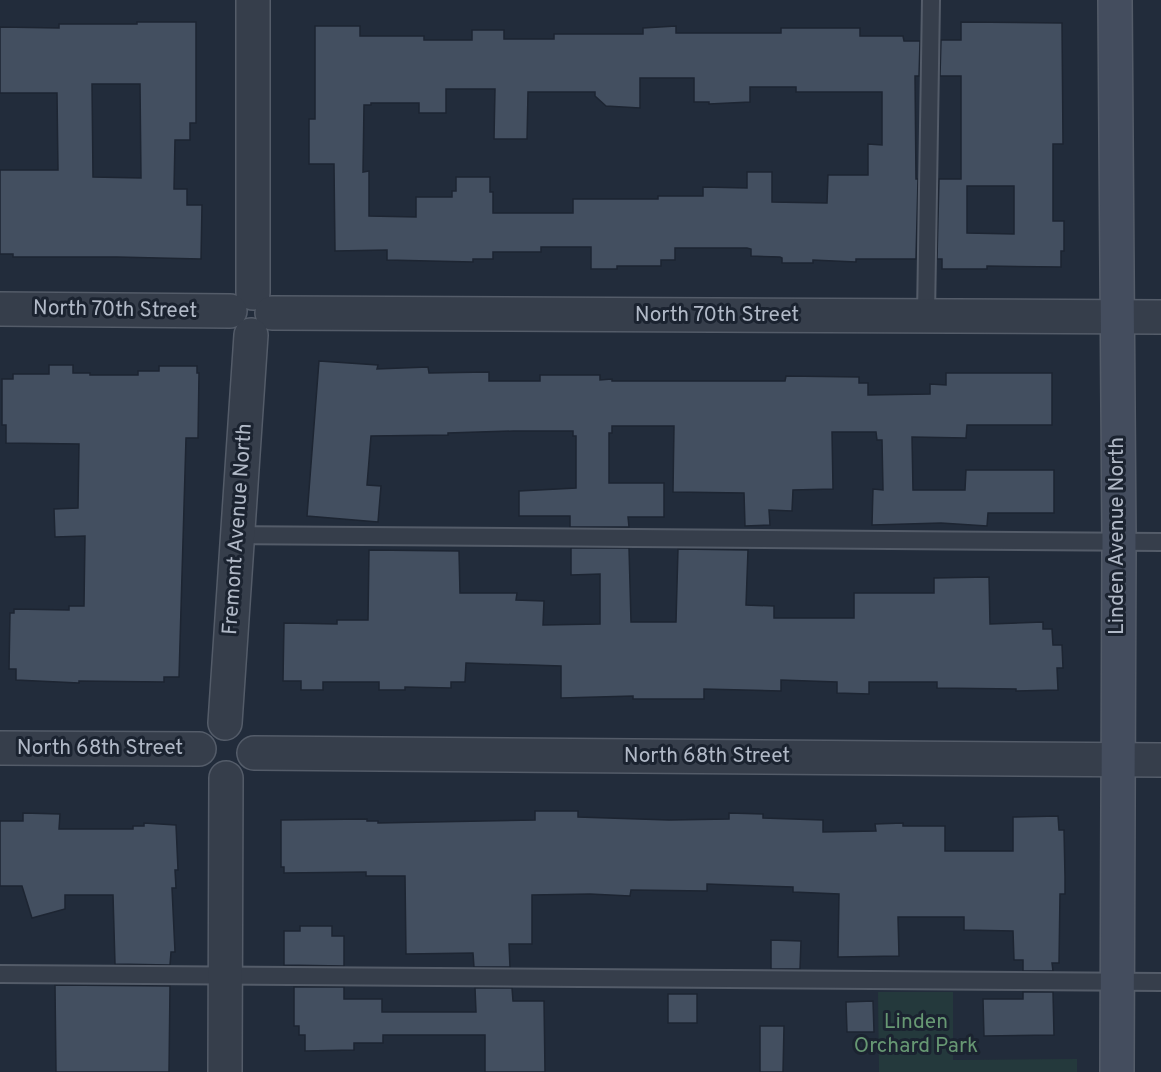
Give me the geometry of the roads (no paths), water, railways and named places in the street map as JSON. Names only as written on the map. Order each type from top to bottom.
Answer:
[{"type":"main road","name":"Linden Avenue North","points":[[1115,0],[1119,542],[1117,1072]]},
{"type":"street","name":"Fremont Avenue North","points":[[225,723],[251,313],[253,0]]},
{"type":"street","name":"North 70th Street","points":[[0,309],[251,313],[1161,317]]},
{"type":"street","points":[[225,723],[242,728],[248,734],[254,753],[250,765],[242,774],[226,778],[209,772],[202,765],[199,749],[202,737],[208,730],[225,723]]},
{"type":"street","name":"North 68th Street","points":[[0,748],[199,749]]},
{"type":"street","name":"North 68th Street","points":[[254,753],[1161,760]]},
{"type":"street","points":[[225,1072],[226,778]]},
{"type":"lane","points":[[926,316],[931,0]]},
{"type":"lane","points":[[236,535],[1161,542]]},
{"type":"lane","points":[[0,974],[1161,982]]},
{"type":"park label","name":"Linden Orchard Park","points":[[916,1034]]}]
